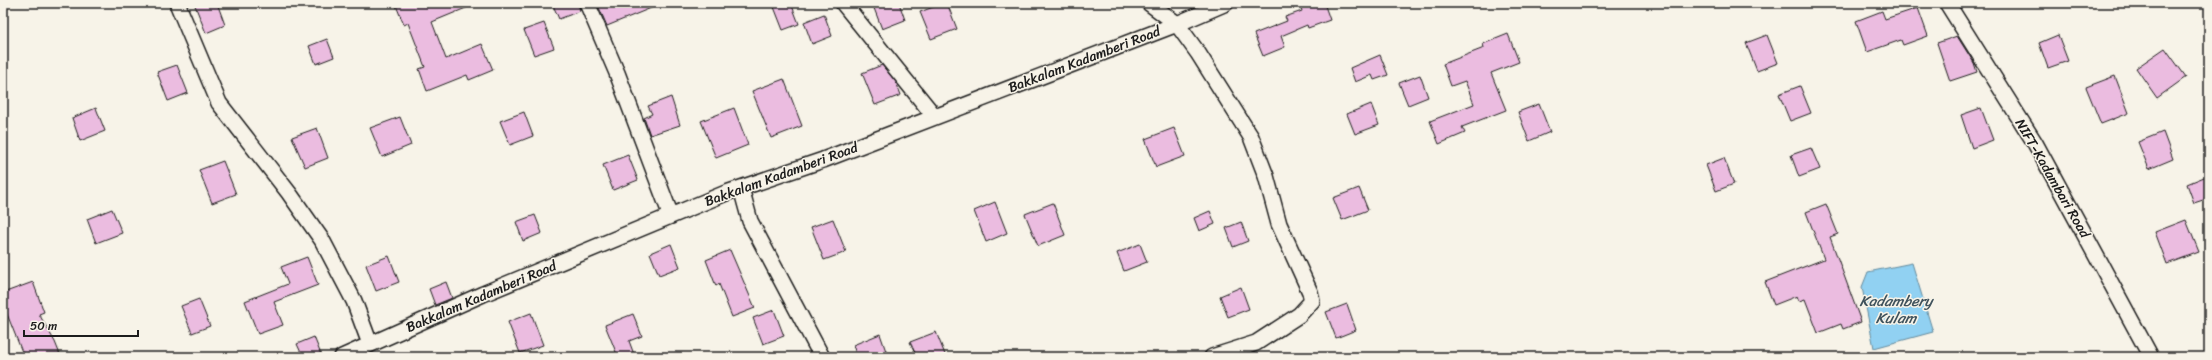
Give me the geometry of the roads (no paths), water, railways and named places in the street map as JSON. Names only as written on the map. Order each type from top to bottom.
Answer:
[{"type":"street","points":[[177,3],[219,103],[289,193],[322,240],[354,301],[370,344]]},
{"type":"street","points":[[587,3],[617,73],[671,216]]},
{"type":"street","points":[[843,3],[935,117]]},
{"type":"street","points":[[1149,3],[1177,24],[1198,53],[1251,137],[1266,176],[1279,224],[1310,292],[1312,301],[1299,315],[1256,343],[1212,357]]},
{"type":"street","name":"Bakkalam Kadamberi Road","points":[[342,357],[483,294],[671,216],[741,188],[935,117],[1106,49],[1177,24],[1226,3]]},
{"type":"street","name":"NIFT-Kadambari Road","points":[[1947,3],[2035,144],[2151,357]]},
{"type":"street","points":[[741,188],[750,221],[822,357]]},
{"type":"water","name":"Kadambery Kulam","points":[[1912,263],[1933,332],[1874,348],[1862,287],[1868,272]]}]
